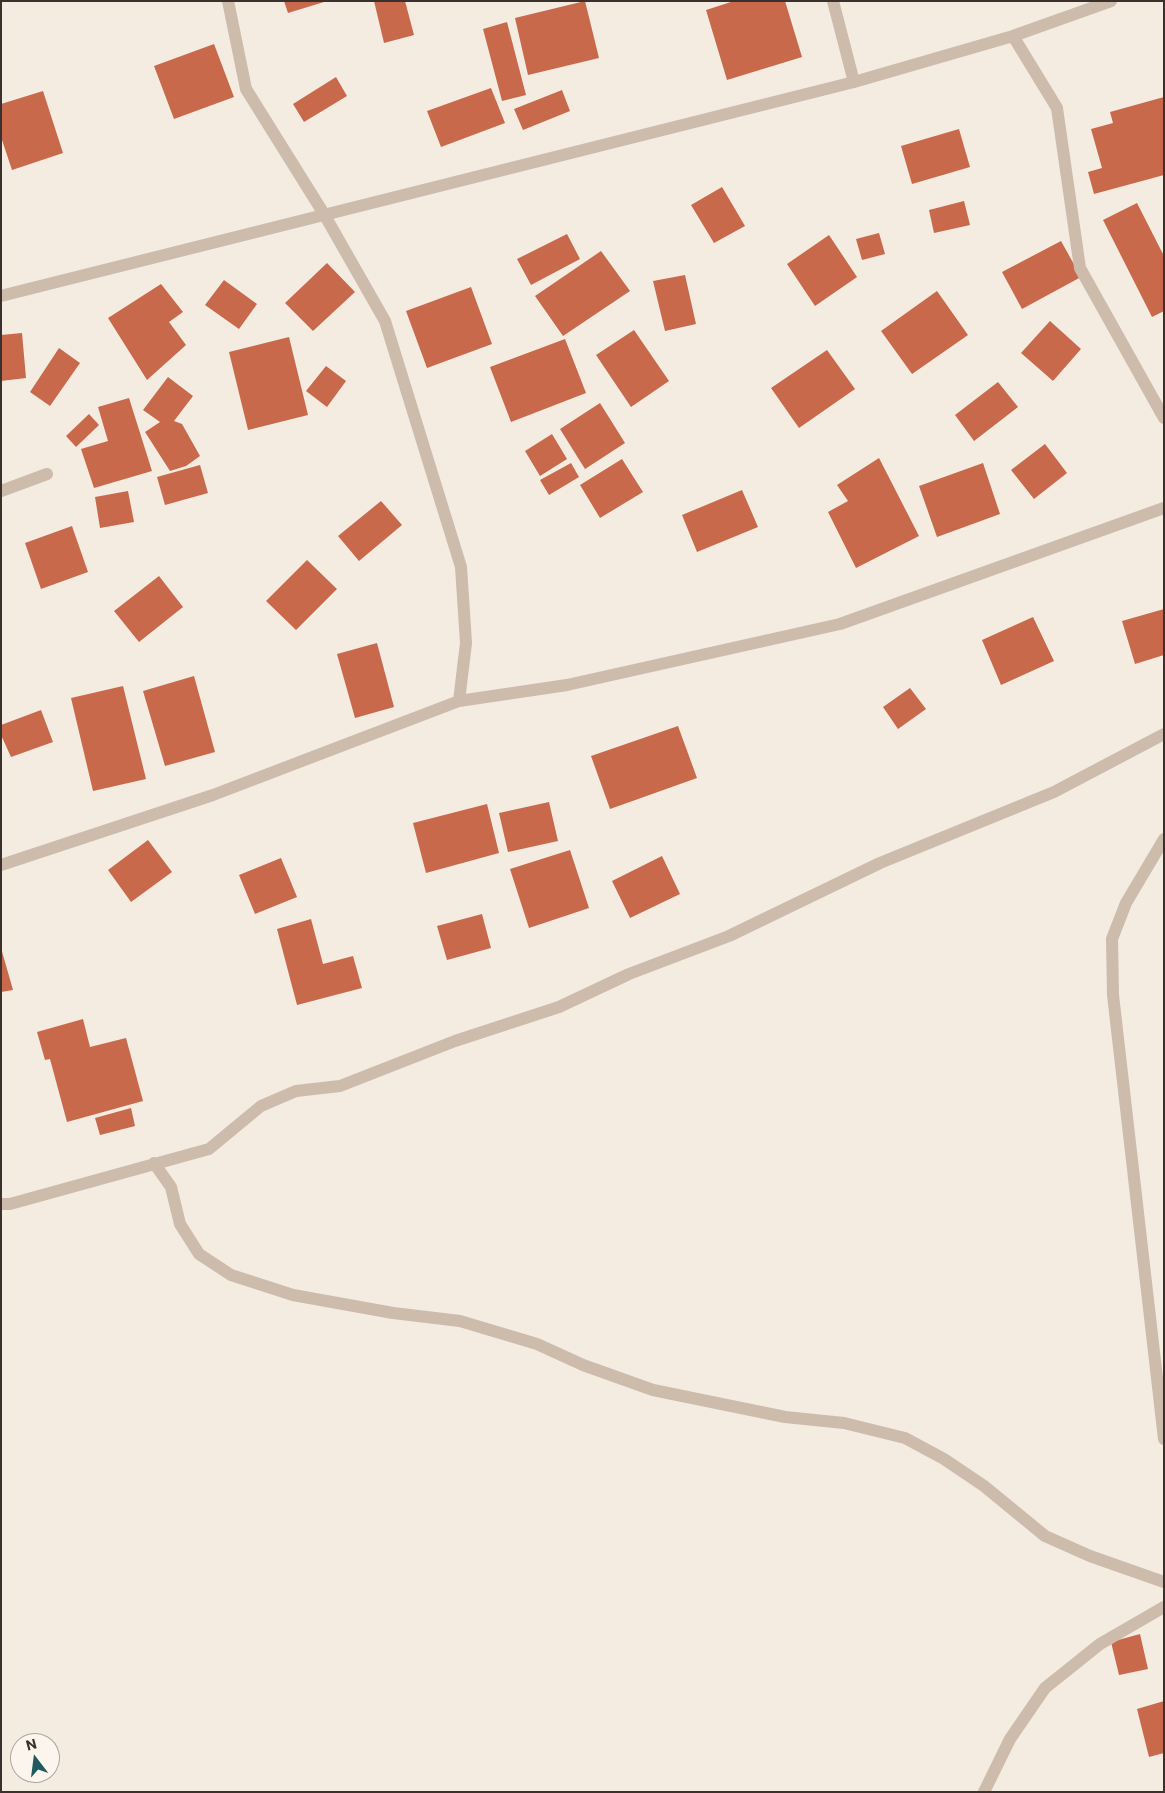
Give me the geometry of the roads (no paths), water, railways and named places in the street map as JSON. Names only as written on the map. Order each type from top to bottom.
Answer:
[{"type":"street","points":[[228,1],[246,90],[324,214],[385,321],[461,567],[466,643],[459,701]]},
{"type":"street","points":[[833,1],[854,82]]},
{"type":"street","points":[[1,296],[854,82],[1013,36],[1111,1]]},
{"type":"street","points":[[1013,36],[1057,108],[1080,268],[1164,418]]},
{"type":"street","points":[[1,491],[47,474]]},
{"type":"street","points":[[1,865],[213,795],[459,701],[567,686],[840,624],[1164,508]]},
{"type":"street","points":[[1,1204],[10,1204],[209,1149],[261,1106],[296,1091],[340,1086],[455,1041],[559,1007],[629,974],[729,936],[880,864],[1054,792],[1164,734]]},
{"type":"street","points":[[1164,839],[1126,903],[1112,939],[1113,995],[1164,1439]]},
{"type":"street","points":[[154,1163],[171,1187],[180,1224],[199,1254],[231,1275],[293,1295],[393,1313],[460,1320],[538,1344],[583,1365],[653,1390],[785,1417],[844,1423],[905,1438],[944,1459],[984,1486],[1045,1536],[1090,1556],[1164,1582]]},
{"type":"street","points":[[984,1792],[1010,1740],[1045,1688],[1100,1644],[1164,1606]]}]
